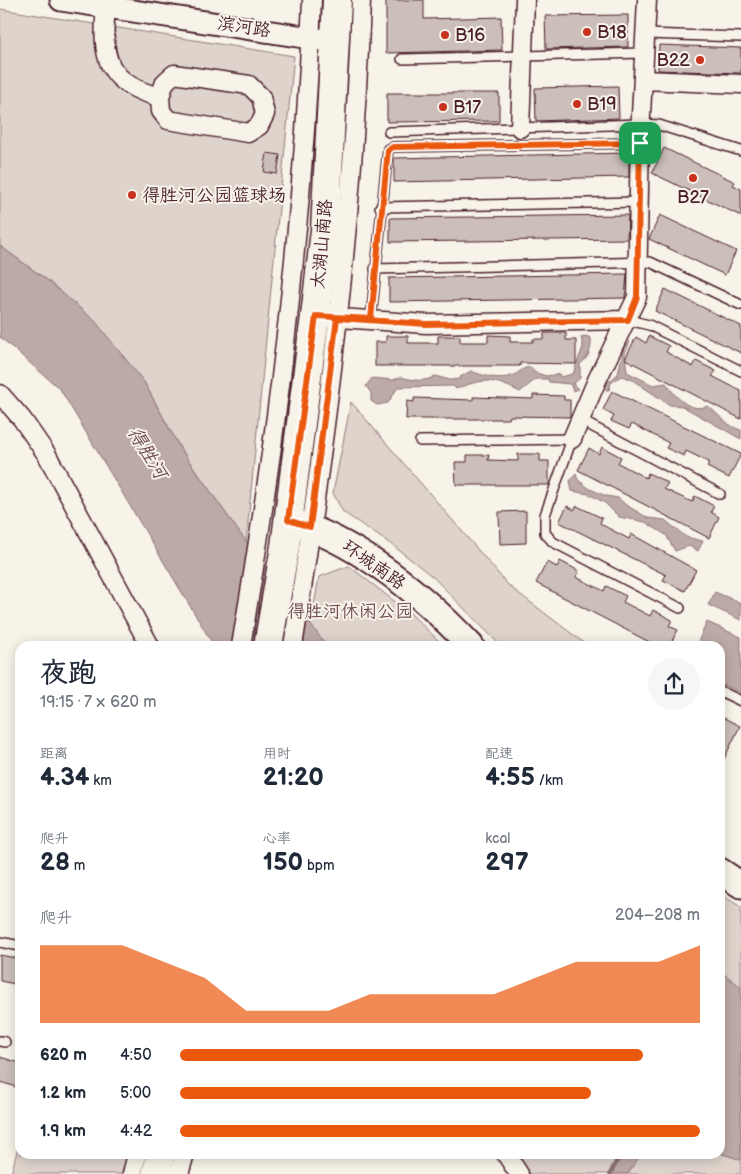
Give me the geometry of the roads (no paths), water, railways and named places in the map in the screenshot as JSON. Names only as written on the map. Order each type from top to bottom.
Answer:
[{"type":"main road","name":"太湖山南路","points":[[269,641],[294,531],[326,317],[324,230],[337,42],[338,0]]},
{"type":"main road","name":"环城南路","points":[[294,531],[335,538],[415,594],[466,641]]},
{"type":"main road","points":[[725,874],[741,885]]},
{"type":"main road","points":[[156,1174],[160,1159]]},
{"type":"street","name":"滨河路","points":[[61,0],[337,42]]},
{"type":"street","points":[[242,641],[261,529],[291,300],[304,146],[312,0]]},
{"type":"street","points":[[361,0],[351,175],[326,317],[426,324],[628,320]]},
{"type":"street","points":[[520,128],[525,0]]},
{"type":"street","points":[[572,439],[597,380],[628,320],[637,297],[640,143],[647,0]]},
{"type":"street","points":[[106,7],[103,39],[107,60],[124,83],[160,97]]},
{"type":"street","points":[[174,74],[249,85],[261,97],[265,114],[259,126],[248,133],[168,120],[161,111],[160,97],[164,82],[174,74]]},
{"type":"street","points":[[643,80],[741,84]]},
{"type":"street","points":[[0,394],[22,418],[47,455],[147,641]]},
{"type":"street","points":[[294,531],[302,587],[294,641]]},
{"type":"street","points":[[132,1174],[136,1159]]},
{"type":"street","points":[[179,1174],[184,1159]]},
{"type":"street","points":[[509,1159],[519,1174]]},
{"type":"lane","points":[[646,34],[741,37]]},
{"type":"lane","points":[[402,60],[644,53]]},
{"type":"lane","points":[[389,132],[641,124],[659,125],[741,151]]},
{"type":"lane","points":[[371,319],[380,206],[388,150],[393,147],[640,143]]},
{"type":"lane","points":[[380,206],[639,202]]},
{"type":"lane","points":[[375,269],[638,262],[658,264],[741,305]]},
{"type":"lane","points":[[628,320],[649,326],[741,371]]},
{"type":"lane","points":[[580,420],[720,494]]},
{"type":"lane","points":[[420,441],[572,439],[545,515],[545,533],[553,542],[680,608]]},
{"type":"lane","points":[[725,694],[741,701]]},
{"type":"lane","points":[[0,942],[15,945]]},
{"type":"water","name":"得胜河","points":[[0,246],[47,280],[95,321],[144,382],[180,448],[239,532],[323,641],[211,641],[60,389],[0,337]]},
{"type":"water","points":[[581,337],[591,338],[591,345],[588,356],[580,364],[580,378],[573,384],[578,389],[573,391],[570,384],[549,382],[548,379],[536,379],[520,392],[495,382],[481,381],[456,389],[453,386],[398,387],[388,403],[377,405],[371,401],[371,393],[366,386],[372,378],[393,380],[401,377],[423,380],[435,376],[450,380],[460,379],[460,377],[471,371],[486,376],[503,378],[531,367],[534,372],[546,376],[559,374],[561,377],[573,374],[583,347]]},
{"type":"water","points":[[630,341],[625,354],[627,372],[653,385],[666,383],[679,398],[689,405],[701,408],[708,406],[727,423],[741,430],[741,439],[682,406],[670,405],[631,379],[621,376],[611,383],[609,390],[606,390],[607,383],[618,374],[624,346]]},
{"type":"water","points":[[576,474],[578,480],[590,489],[606,496],[618,498],[648,518],[665,520],[686,537],[703,541],[698,551],[689,546],[675,551],[666,535],[645,522],[619,517],[605,503],[589,494],[572,491],[570,481]]},
{"type":"water","points":[[715,592],[741,603],[741,620],[708,605]]},
{"type":"water","points":[[707,622],[741,637],[741,693],[725,685],[725,641],[698,641]]},
{"type":"water","points":[[725,975],[741,987],[741,1160],[725,1155]]},
{"type":"water","points":[[620,1159],[638,1159],[628,1174],[612,1174]]},
{"type":"waterway","points":[[610,1174],[618,1159]]},
{"type":"place","name":"B18","points":[[587,32]]},
{"type":"place","name":"B16","points":[[445,35]]},
{"type":"place","name":"B22","points":[[700,60]]},
{"type":"place","name":"B19","points":[[577,104]]},
{"type":"place","name":"B17","points":[[443,107]]},
{"type":"place","name":"B27","points":[[693,178]]},
{"type":"place","name":"得胜河公园篮球场","points":[[132,195]]},
{"type":"park label","name":"得胜河休闲公园","points":[[350,611]]}]
